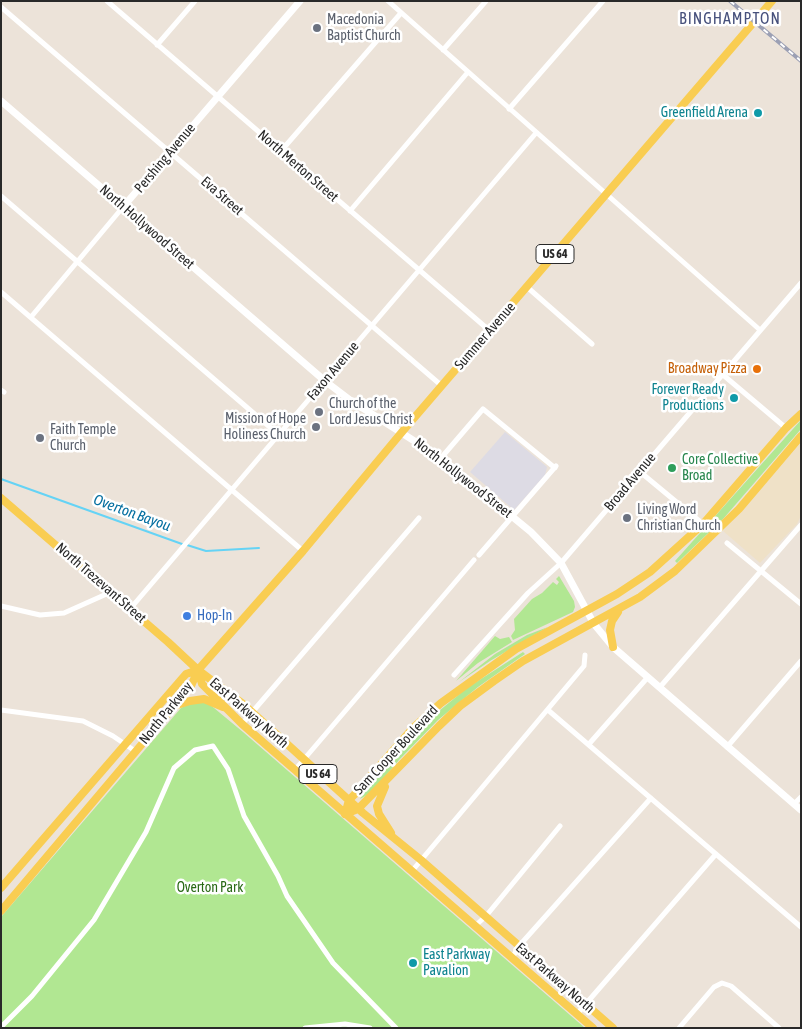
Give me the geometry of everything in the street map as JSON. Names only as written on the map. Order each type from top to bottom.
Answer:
[{"type":"main road","name":"Pershing Avenue","points":[[124,207],[300,1]]},
{"type":"main road","name":"Summer Avenue","points":[[198,670],[303,551],[402,432],[772,1]]},
{"type":"main road","name":"North Hollywood Street","points":[[1,101],[325,381],[350,400],[441,458],[531,532],[561,564],[586,611],[612,647],[801,810]]},
{"type":"main road","name":"Sam Cooper Boulevard","points":[[346,814],[349,800],[414,727],[440,703],[516,649],[617,594],[650,572],[703,524],[786,428],[801,414]]},
{"type":"main road","name":"Sam Cooper Boulevard","points":[[346,814],[358,809],[463,703],[523,662],[623,607],[675,571],[707,542],[801,436]]},
{"type":"main road","name":"North Trezevant Street","points":[[1,498],[111,592],[198,670]]},
{"type":"main road","points":[[612,647],[611,625],[614,617],[623,607]]},
{"type":"main road","name":"East Parkway North","points":[[198,670],[252,713],[358,809],[421,860],[613,1028]]},
{"type":"main road","name":"East Parkway North","points":[[198,670],[202,684],[242,724],[593,1028]]},
{"type":"main road","name":"North Parkway","points":[[1,911],[190,686],[198,670]]},
{"type":"main road","name":"North Parkway","points":[[1,888],[186,674],[198,670]]},
{"type":"main road","points":[[172,707],[190,700],[204,699],[226,709]]},
{"type":"main road","points":[[390,777],[377,806],[384,822],[397,840]]},
{"type":"street","name":"North Merton Street","points":[[107,1],[490,331]]},
{"type":"street","points":[[157,45],[196,1]]},
{"type":"street","points":[[443,50],[486,1]]},
{"type":"street","points":[[509,109],[603,1]]},
{"type":"street","points":[[389,2],[760,330]]},
{"type":"street","name":"Eva Street","points":[[1,7],[442,386]]},
{"type":"street","points":[[281,151],[401,13]]},
{"type":"street","points":[[350,210],[468,72]]},
{"type":"street","name":"Faxon Avenue","points":[[130,609],[536,133]]},
{"type":"street","points":[[1,196],[280,435]]},
{"type":"street","name":"Pershing Avenue","points":[[31,317],[124,207]]},
{"type":"street","name":"Broad Avenue","points":[[454,675],[528,593],[561,564],[801,283]]},
{"type":"street","points":[[527,287],[592,344]]},
{"type":"street","points":[[1,292],[303,551]]},
{"type":"street","points":[[722,374],[786,428]]},
{"type":"street","points":[[441,458],[483,409],[556,467],[479,555]]},
{"type":"street","points":[[639,471],[703,524]]},
{"type":"street","points":[[242,724],[419,518]]},
{"type":"street","points":[[660,687],[801,525]]},
{"type":"street","points":[[728,543],[801,604]]},
{"type":"street","points":[[294,771],[474,560]]},
{"type":"street","points":[[1,606],[40,615],[64,613],[111,592]]},
{"type":"street","points":[[412,871],[584,666],[585,655]]},
{"type":"street","points":[[727,747],[801,661]]},
{"type":"street","points":[[588,744],[648,678]]},
{"type":"street","points":[[1,710],[83,721],[126,744],[135,751]]},
{"type":"street","points":[[548,710],[801,927]]},
{"type":"street","points":[[1,1027],[32,996],[94,920],[146,832],[174,768],[195,750],[213,746],[228,769],[244,816],[278,876],[286,896],[333,963],[396,1028]]},
{"type":"street","points":[[794,804],[801,797]]},
{"type":"street","points":[[512,958],[518,946],[650,798]]},
{"type":"street","points":[[475,926],[486,916],[560,826]]},
{"type":"street","points":[[577,1014],[716,854]]},
{"type":"street","points":[[679,1028],[714,987],[722,984],[731,986],[779,1028]]},
{"type":"street","points":[[305,1028],[345,1024],[370,1028]]},
{"type":"shaded area","points":[[505,432],[547,467],[545,475],[514,510],[470,472]]},
{"type":"shaded area","points":[[801,443],[801,516],[797,524],[760,563],[723,531]]},
{"type":"green space","points":[[801,420],[801,429],[723,519],[677,563],[675,561]]},
{"type":"green space","points":[[559,576],[574,601],[575,607],[573,612],[513,640],[511,636],[515,630],[514,619],[532,599],[542,593],[553,582],[557,585],[559,582],[556,579]]},
{"type":"green space","points":[[548,627],[490,661],[459,682],[495,654],[527,635]]},
{"type":"green space","points":[[495,636],[500,639],[509,637],[512,642],[478,663],[456,681]]},
{"type":"green space","points":[[523,652],[525,654],[478,687],[438,720],[399,760],[371,793],[360,799],[365,790],[387,764],[428,720],[467,688]]},
{"type":"green space","name":"Overton Park","points":[[195,701],[208,703],[243,732],[585,1028],[1,1028],[1,917],[181,708]]},
{"type":"waterway","name":"Overton Bayou","points":[[1,479],[182,544]]},
{"type":"waterway","name":"Overton Bayou","points":[[187,545],[206,551],[259,548]]},
{"type":"railway","points":[[730,1],[801,61]]},
{"type":"place","name":"Macedonia Baptist Church","points":[[317,28]]},
{"type":"place","name":"Greenfield Arena","points":[[758,113]]},
{"type":"place","name":"Broadway Pizza","points":[[757,369]]},
{"type":"place","name":"Forever Ready Productions","points":[[734,398]]},
{"type":"place","name":"Church of the Lord Jesus Christ","points":[[319,412]]},
{"type":"place","name":"Mission of Hope Holiness Church","points":[[316,427]]},
{"type":"place","name":"Faith Temple Church","points":[[40,438]]},
{"type":"place","name":"Core Collective Broad","points":[[672,468]]},
{"type":"place","name":"Living Word Christian Church","points":[[627,518]]},
{"type":"place","name":"Hop-In","points":[[187,616]]},
{"type":"place","name":"East Parkway Pavalion","points":[[413,963]]},
{"type":"district","name":"BINGHAMPTON","points":[[730,19]]}]
